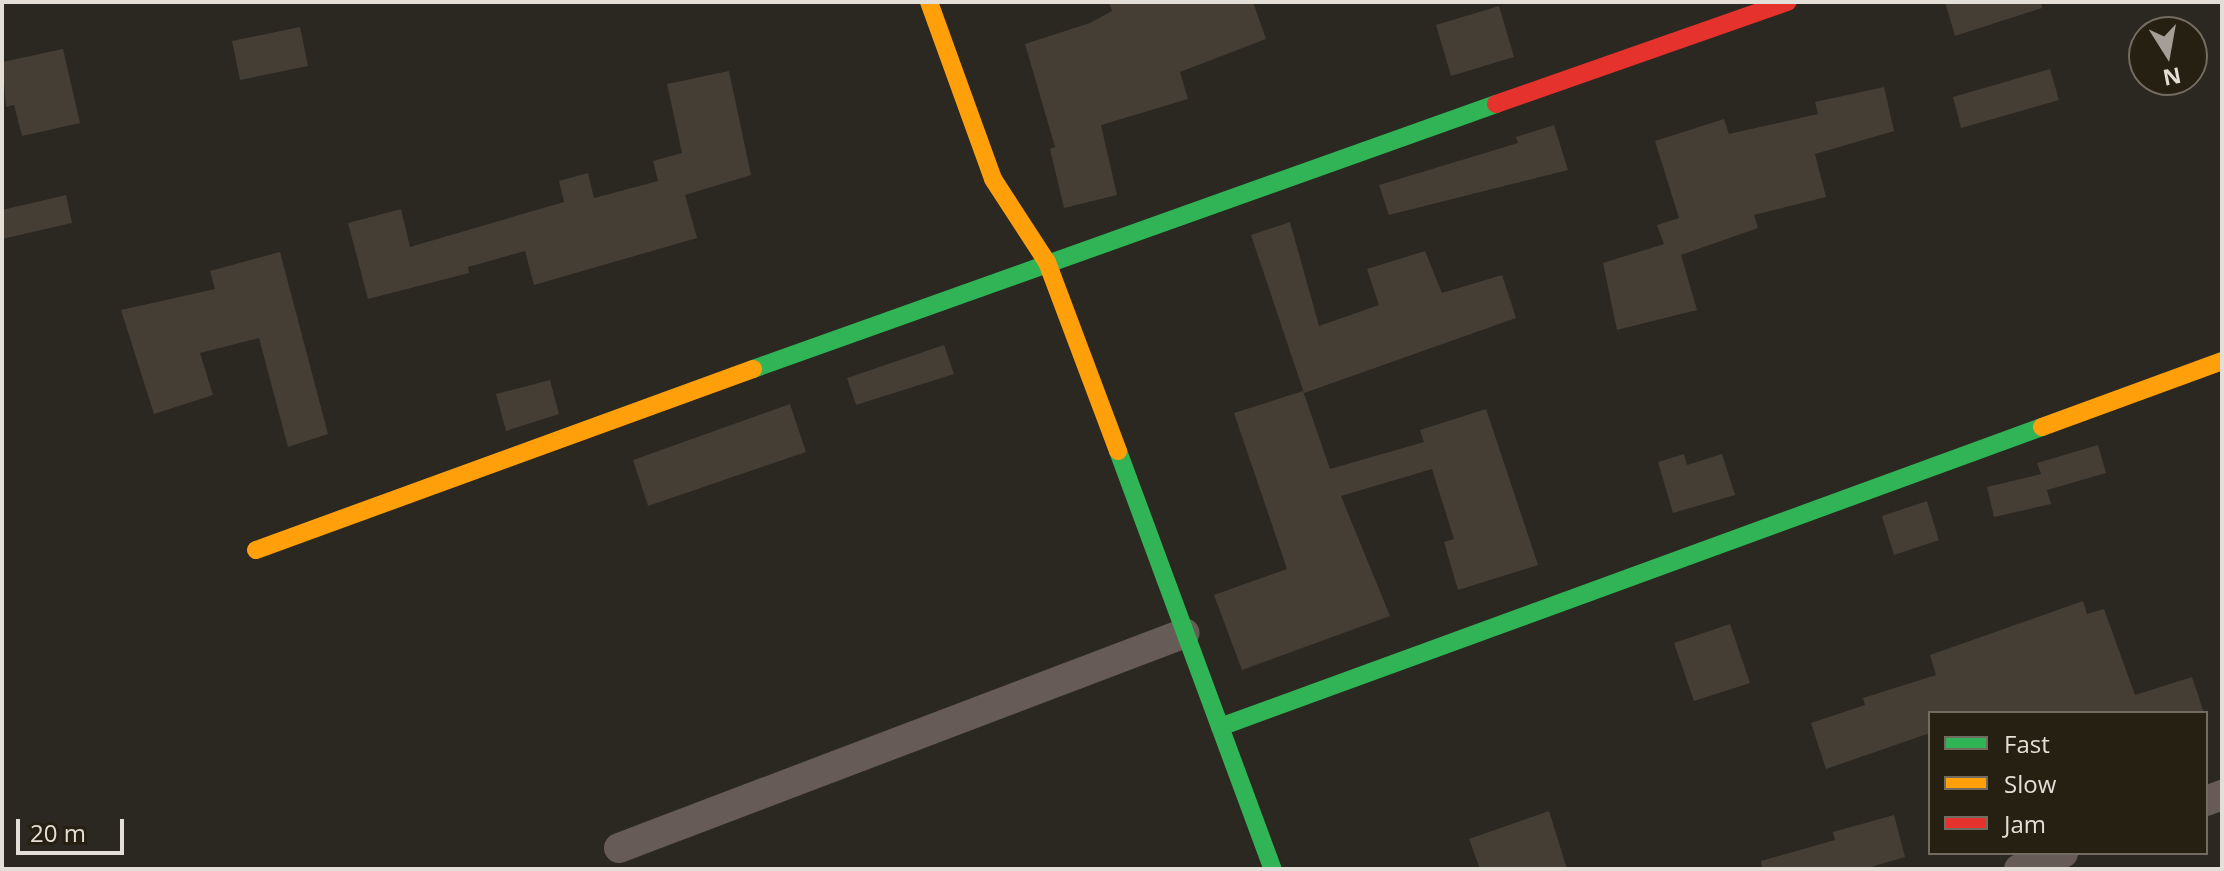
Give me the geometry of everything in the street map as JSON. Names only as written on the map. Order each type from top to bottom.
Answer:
[{"type":"street","points":[[929,2],[993,179],[1047,262],[1273,869]]},
{"type":"street","points":[[256,550],[1047,262],[1788,2]]},
{"type":"street","points":[[1220,727],[2222,361]]},
{"type":"street","points":[[619,848],[1185,633]]},
{"type":"street","points":[[2019,869],[2058,855]]},
{"type":"building","points":[[1109,2],[1253,2],[1266,39],[1180,72],[1188,99],[1101,125],[1117,195],[1064,208],[1050,149],[1055,147],[1025,44],[1090,23],[1112,11]]},
{"type":"building","points":[[1945,2],[2041,2],[2042,8],[1955,36]]},
{"type":"building","points":[[1499,6],[1514,57],[1451,76],[1436,25]]},
{"type":"building","points":[[300,27],[308,66],[240,80],[232,41]]},
{"type":"building","points":[[63,49],[80,123],[22,136],[14,105],[6,107],[2,62]]},
{"type":"building","points":[[2050,69],[2059,100],[1961,128],[1953,97]]},
{"type":"building","points":[[729,71],[751,175],[685,195],[697,238],[534,285],[525,251],[468,267],[469,273],[368,299],[348,223],[401,209],[410,247],[564,202],[559,181],[588,173],[594,198],[658,181],[653,161],[682,153],[667,84]]},
{"type":"building","points":[[1884,87],[1894,131],[1815,154],[1826,197],[1754,215],[1758,228],[1681,255],[1697,310],[1617,330],[1603,263],[1664,244],[1657,225],[1679,218],[1655,141],[1724,119],[1729,134],[1818,114],[1815,102]]},
{"type":"building","points":[[1554,125],[1568,170],[1389,215],[1379,185],[1518,143],[1516,137]]},
{"type":"building","points":[[66,195],[72,223],[2,239],[2,210]]},
{"type":"building","points":[[1290,222],[1319,326],[1379,305],[1367,269],[1425,251],[1442,293],[1502,275],[1516,318],[1304,393],[1251,235]]},
{"type":"building","points":[[280,252],[328,434],[288,447],[259,338],[200,353],[213,395],[154,414],[121,310],[215,289],[210,271]]},
{"type":"building","points":[[944,345],[954,374],[856,405],[847,378]]},
{"type":"building","points":[[550,380],[559,414],[506,431],[496,394]]},
{"type":"building","points":[[1303,391],[1330,469],[1424,442],[1420,430],[1486,409],[1538,565],[1458,590],[1444,542],[1454,539],[1432,469],[1341,496],[1390,616],[1242,670],[1214,595],[1287,569],[1234,413]]},
{"type":"building","points":[[790,404],[806,452],[648,506],[633,460]]},
{"type":"building","points":[[2098,445],[2106,473],[2047,490],[2051,504],[1994,517],[1987,487],[2041,474],[2037,463]]},
{"type":"building","points":[[1684,454],[1687,465],[1722,454],[1735,495],[1673,513],[1658,462]]},
{"type":"building","points":[[1927,501],[1939,540],[1894,555],[1882,516]]},
{"type":"building","points":[[2083,601],[2087,614],[2104,609],[2135,695],[2192,677],[2203,711],[1928,711],[1928,734],[1826,769],[1811,723],[1865,705],[1863,698],[1936,675],[1930,655]]},
{"type":"building","points":[[1730,624],[1750,683],[1694,701],[1674,643]]},
{"type":"building","points":[[1549,811],[1567,869],[1480,869],[1469,839]]},
{"type":"building","points":[[1894,815],[1905,857],[1864,869],[1762,869],[1761,861],[1835,840],[1833,832]]},
{"type":"traffic: fast","points":[[753,369],[1496,104]]},
{"type":"traffic: fast","points":[[1220,727],[2042,427]]},
{"type":"traffic: fast","points":[[1118,451],[1273,869]]},
{"type":"traffic: slow","points":[[929,2],[993,179],[1047,262],[1118,451]]},
{"type":"traffic: slow","points":[[2042,427],[2222,361]]},
{"type":"traffic: slow","points":[[256,550],[753,369]]},
{"type":"traffic: jam","points":[[1496,104],[1788,2]]}]
